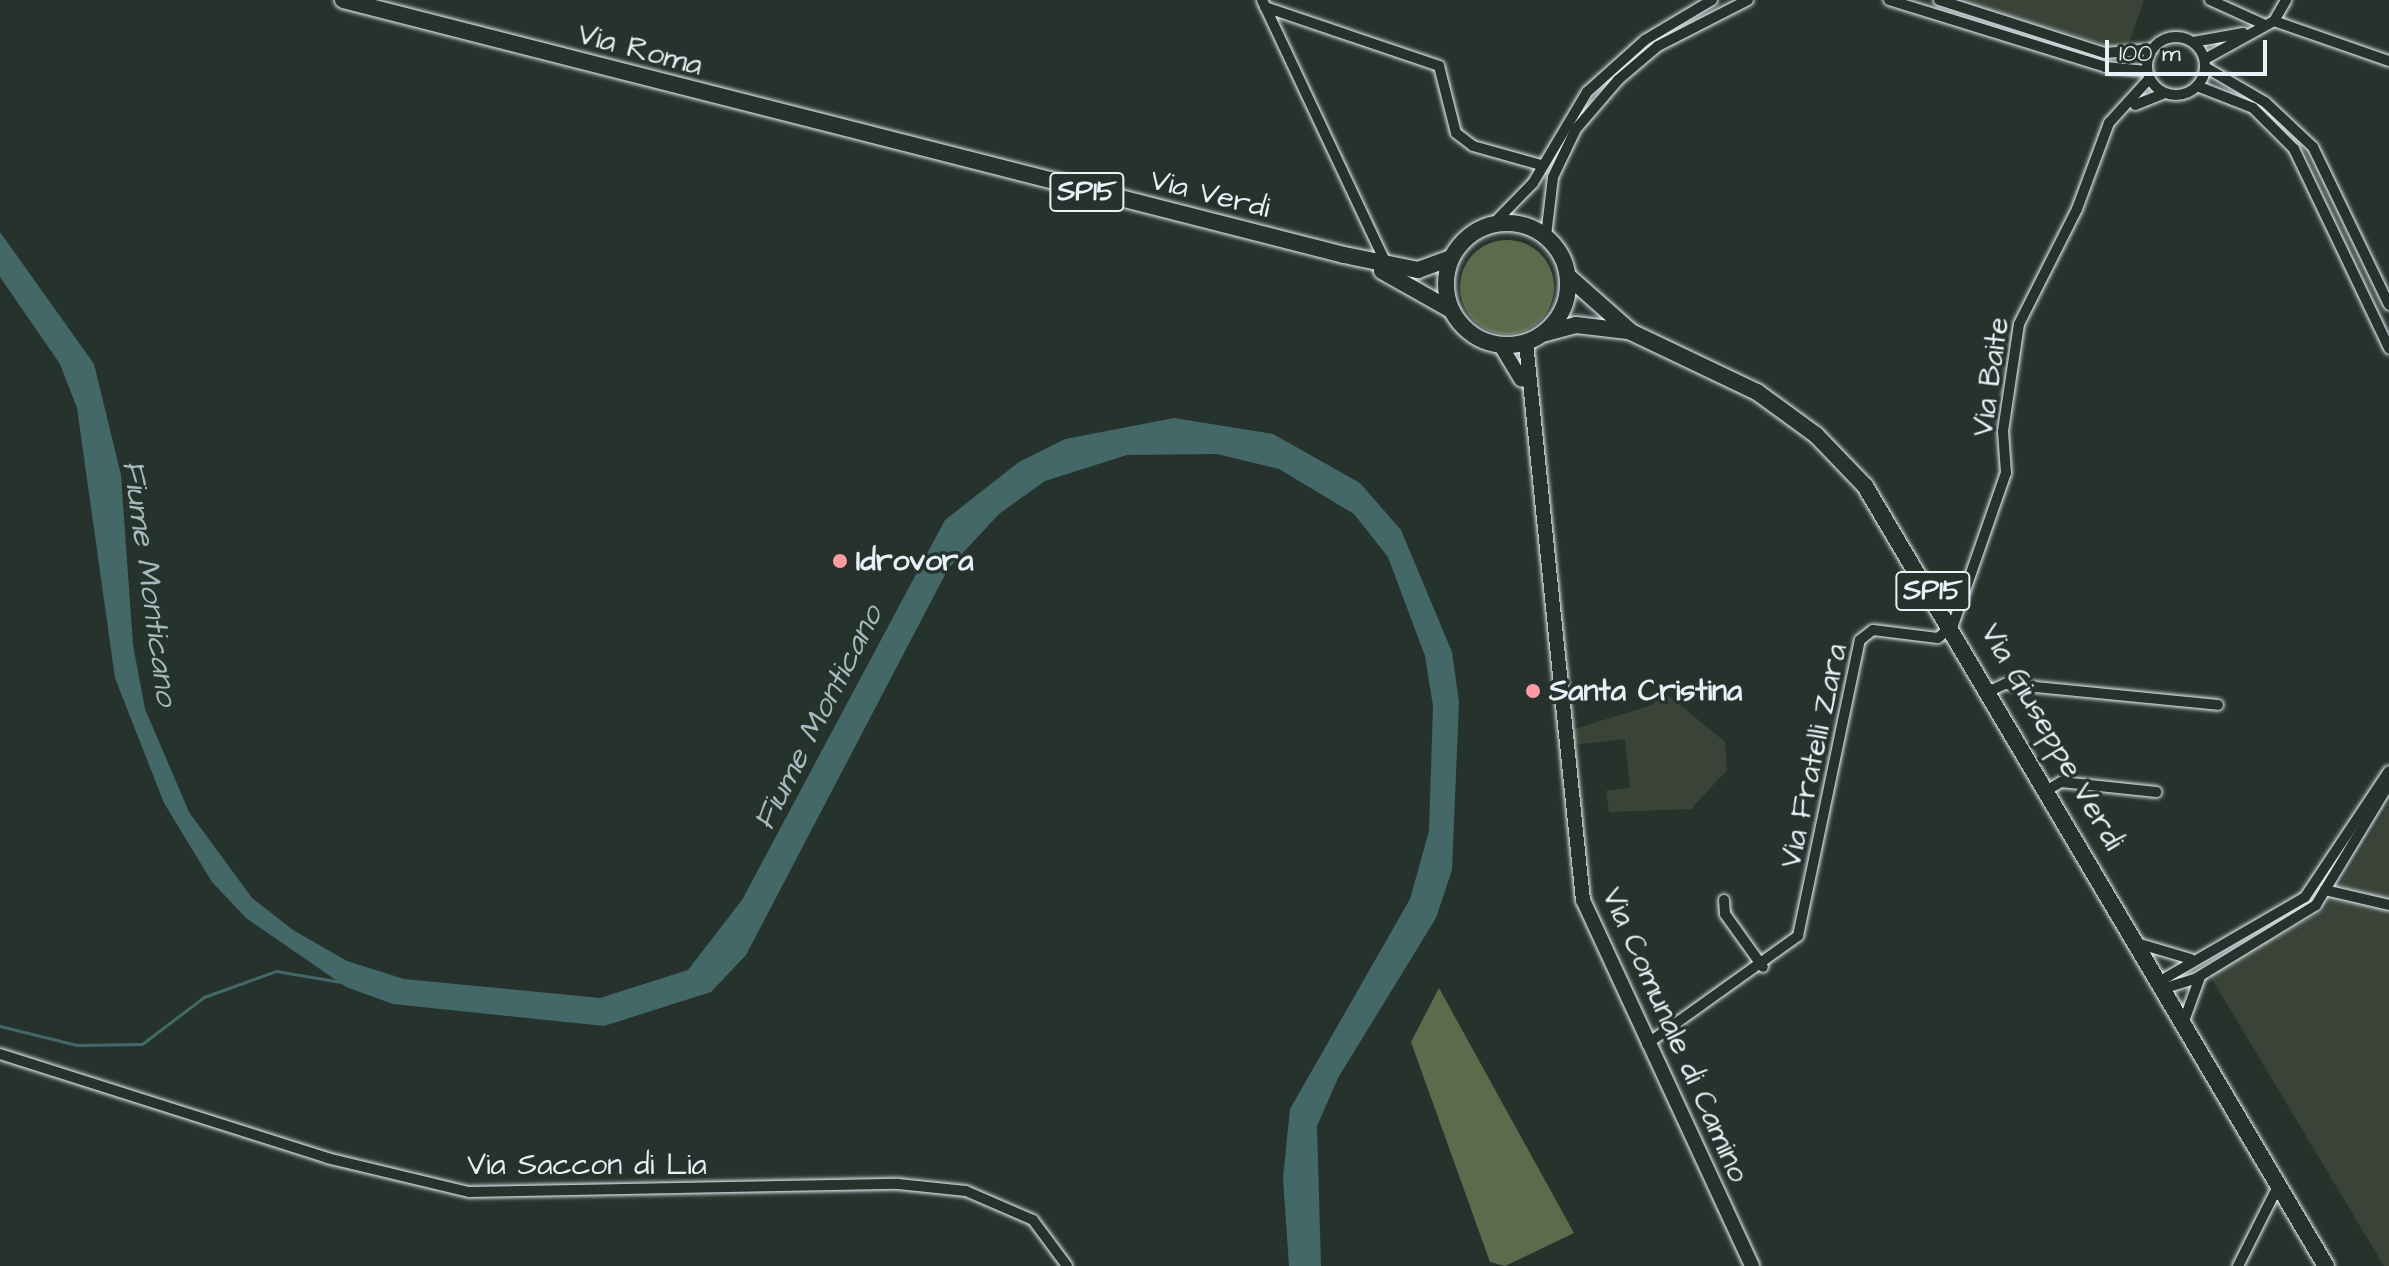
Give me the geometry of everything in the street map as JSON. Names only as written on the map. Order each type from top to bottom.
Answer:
[{"type":"main road","name":"Via Roma","points":[[343,0],[830,129]]},
{"type":"main road","name":"Via Verdi","points":[[830,129],[1344,255]]},
{"type":"main road","points":[[1492,225],[1511,223],[1546,236]]},
{"type":"main road","name":"SP15","points":[[1344,255],[1418,270],[1451,258],[1492,225]]},
{"type":"main road","name":"SP15","points":[[1546,236],[1569,277],[1631,332]]},
{"type":"main road","name":"SP15","points":[[1344,255],[1451,310],[1471,335],[1501,346],[1526,343],[1546,333],[1576,325],[1631,332]]},
{"type":"main road","points":[[1451,258],[1451,310]]},
{"type":"main road","points":[[1546,333],[1568,298],[1569,277]]},
{"type":"main road","name":"Via Giuseppe Verdi","points":[[1631,332],[1704,362],[1816,435],[1865,486],[1992,690],[2326,1266]]},
{"type":"street","points":[[1492,225],[1512,211],[1587,92],[1645,40],[1712,0]]},
{"type":"street","points":[[1546,236],[1553,177],[1576,129],[1618,80],[1658,46],[1748,0]]},
{"type":"street","points":[[1889,0],[2105,67],[2148,75],[2165,93]]},
{"type":"street","points":[[1939,0],[2105,53],[2152,49],[2166,38],[2193,42],[2249,32]]},
{"type":"street","points":[[2210,0],[2269,23],[2389,61]]},
{"type":"street","points":[[2197,86],[2205,63],[2249,32],[2269,23],[2286,0]]},
{"type":"street","points":[[1263,3],[1439,66],[1456,133],[1473,146],[1541,165]]},
{"type":"street","points":[[1263,3],[1386,264]]},
{"type":"street","points":[[2193,42],[2205,63],[2265,102],[2313,147],[2389,305]]},
{"type":"street","points":[[2148,75],[2152,49]]},
{"type":"street","name":"Via Baite","points":[[1953,625],[2006,473],[2003,431],[2019,324],[2071,222],[2109,123],[2129,106],[2148,75]]},
{"type":"street","points":[[2129,106],[2197,86],[2253,108],[2294,149],[2389,348]]},
{"type":"street","name":"Via Comunale di Camino","points":[[1526,343],[1526,391],[1579,885],[1647,1044],[1752,1266]]},
{"type":"street","name":"Via Comunale di Camino","points":[[1501,346],[1526,391]]},
{"type":"street","name":"Via Fratelli Zara","points":[[1647,1044],[1763,967],[1798,936],[1809,899],[1864,633],[1938,638],[1953,625]]},
{"type":"street","points":[[1992,690],[2005,684],[2218,705]]},
{"type":"street","points":[[2163,984],[2191,959],[2314,887],[2389,771]]},
{"type":"street","points":[[2049,789],[2061,782],[2156,792]]},
{"type":"street","points":[[2163,984],[2201,975],[2328,891],[2389,784]]},
{"type":"street","points":[[2314,887],[2389,905]]},
{"type":"street","points":[[1724,900],[1725,914],[1763,967]]},
{"type":"street","points":[[2140,944],[2191,959]]},
{"type":"street","points":[[2184,1021],[2201,975]]},
{"type":"street","name":"Via Saccon di Lia","points":[[0,1054],[327,1158],[469,1192],[898,1184],[966,1191],[1033,1220],[1067,1266]]},
{"type":"street","points":[[2238,1266],[2278,1186]]},
{"type":"shaded area","points":[[1955,0],[2144,0],[2127,48],[2120,49]]},
{"type":"shaded area","points":[[1663,691],[1725,742],[1727,770],[1691,809],[1609,812],[1606,791],[1630,788],[1625,739],[1573,745],[1571,730],[1652,705]]},
{"type":"shaded area","points":[[2389,805],[2389,1266],[2384,1266],[2209,974],[2324,910]]},
{"type":"green space","points":[[1507,240],[1525,244],[1540,254],[1550,269],[1554,287],[1550,305],[1540,320],[1525,330],[1507,334],[1489,330],[1474,320],[1464,305],[1460,287],[1464,269],[1474,254],[1489,244]]},
{"type":"green space","points":[[1439,988],[1574,1233],[1505,1266],[1490,1262],[1411,1042]]},
{"type":"water","points":[[0,232],[94,364],[121,475],[133,645],[145,709],[189,812],[252,898],[293,930],[347,961],[404,979],[600,998],[688,970],[742,900],[945,520],[1019,462],[1065,439],[1174,418],[1273,434],[1360,483],[1401,530],[1452,652],[1459,702],[1452,870],[1436,918],[1338,1078],[1317,1126],[1321,1266],[1289,1266],[1283,1178],[1290,1109],[1410,899],[1429,831],[1433,706],[1425,656],[1388,557],[1354,514],[1279,469],[1217,454],[1127,455],[1045,481],[999,514],[948,569],[746,955],[711,992],[604,1026],[393,1004],[346,987],[246,918],[212,882],[164,803],[115,678],[77,408],[60,364],[0,277]]},
{"type":"waterway","points":[[0,1026],[77,1045],[142,1044],[204,997],[276,971],[341,982]]},
{"type":"place","name":"Idrovora","points":[[840,561]]},
{"type":"place","name":"Santa Cristina","points":[[1533,691]]},
{"type":"water label","name":"Fiume Monticano","points":[[149,583]]},
{"type":"water label","name":"Fiume Monticano","points":[[819,718]]}]
